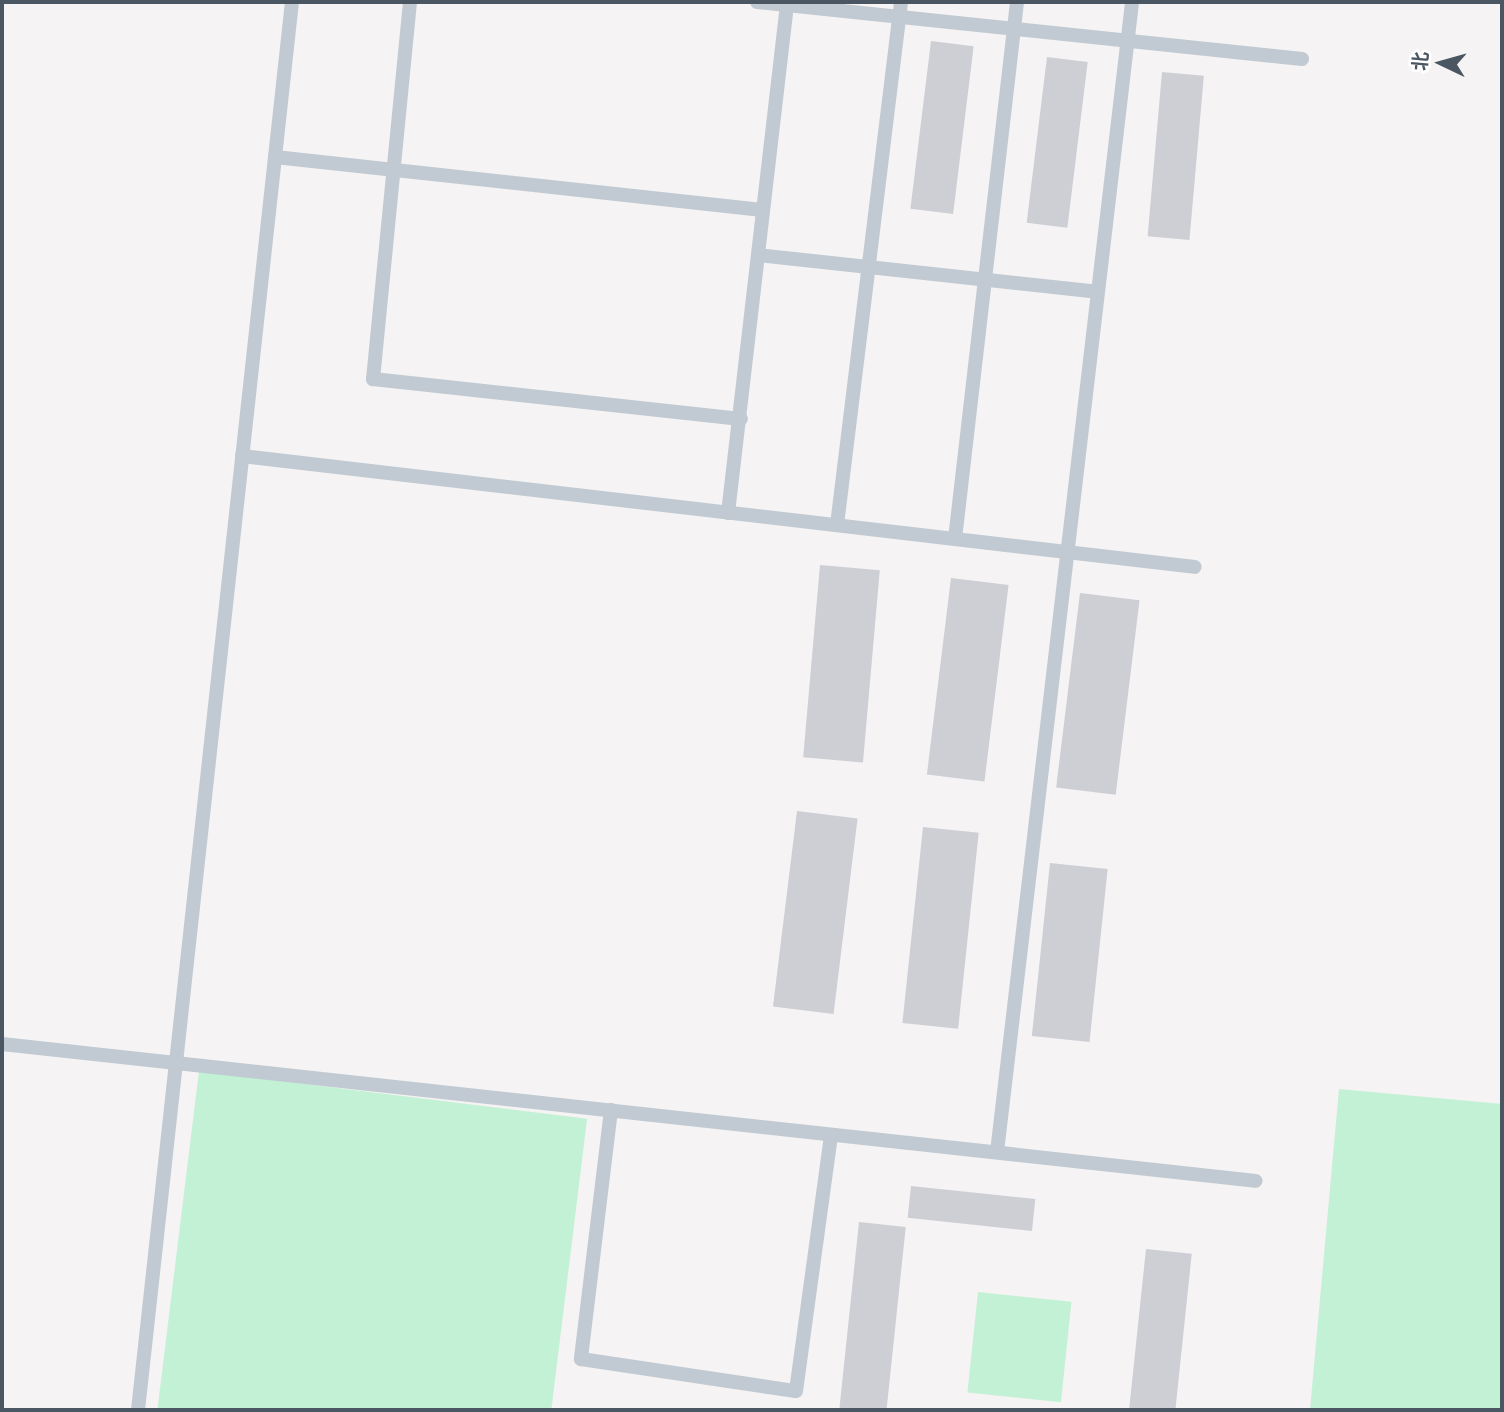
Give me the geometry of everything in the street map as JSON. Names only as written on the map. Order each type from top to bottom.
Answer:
[{"type":"lane","points":[[138,1410],[292,2]]},
{"type":"lane","points":[[410,2],[373,379],[741,419]]},
{"type":"lane","points":[[757,2],[900,9],[1014,29],[1302,59]]},
{"type":"lane","points":[[956,539],[1017,2]]},
{"type":"lane","points":[[997,1153],[1132,2]]},
{"type":"lane","points":[[728,513],[788,5]]},
{"type":"lane","points":[[837,525],[900,9]]},
{"type":"lane","points":[[275,157],[762,210]]},
{"type":"lane","points":[[758,255],[1097,292]]},
{"type":"lane","points":[[242,456],[1195,567]]},
{"type":"lane","points":[[2,1044],[1256,1181]]},
{"type":"lane","points":[[611,1110],[581,1359],[796,1391],[831,1135]]},
{"type":"green space","points":[[199,1071],[587,1119],[551,1410],[157,1409]]},
{"type":"green space","points":[[1339,1089],[1502,1104],[1502,1410],[1310,1410]]},
{"type":"green space","points":[[978,1292],[1071,1302],[1061,1402],[967,1392]]},
{"type":"building","points":[[931,41],[974,46],[953,214],[910,209]]},
{"type":"building","points":[[1047,57],[1088,62],[1067,228],[1027,223]]},
{"type":"building","points":[[1162,72],[1204,76],[1189,240],[1148,236]]},
{"type":"building","points":[[820,565],[880,570],[863,762],[803,757]]},
{"type":"building","points":[[951,578],[1009,585],[984,782],[927,775]]},
{"type":"building","points":[[1080,593],[1140,600],[1116,795],[1056,788]]},
{"type":"building","points":[[797,811],[858,818],[834,1014],[773,1007]]},
{"type":"building","points":[[923,827],[979,833],[958,1029],[902,1023]]},
{"type":"building","points":[[1050,863],[1108,869],[1089,1042],[1032,1036]]},
{"type":"building","points":[[911,1186],[1035,1199],[1032,1231],[908,1218]]},
{"type":"building","points":[[859,1222],[906,1227],[886,1410],[839,1410]]},
{"type":"building","points":[[1146,1249],[1192,1254],[1175,1410],[1129,1410]]}]
